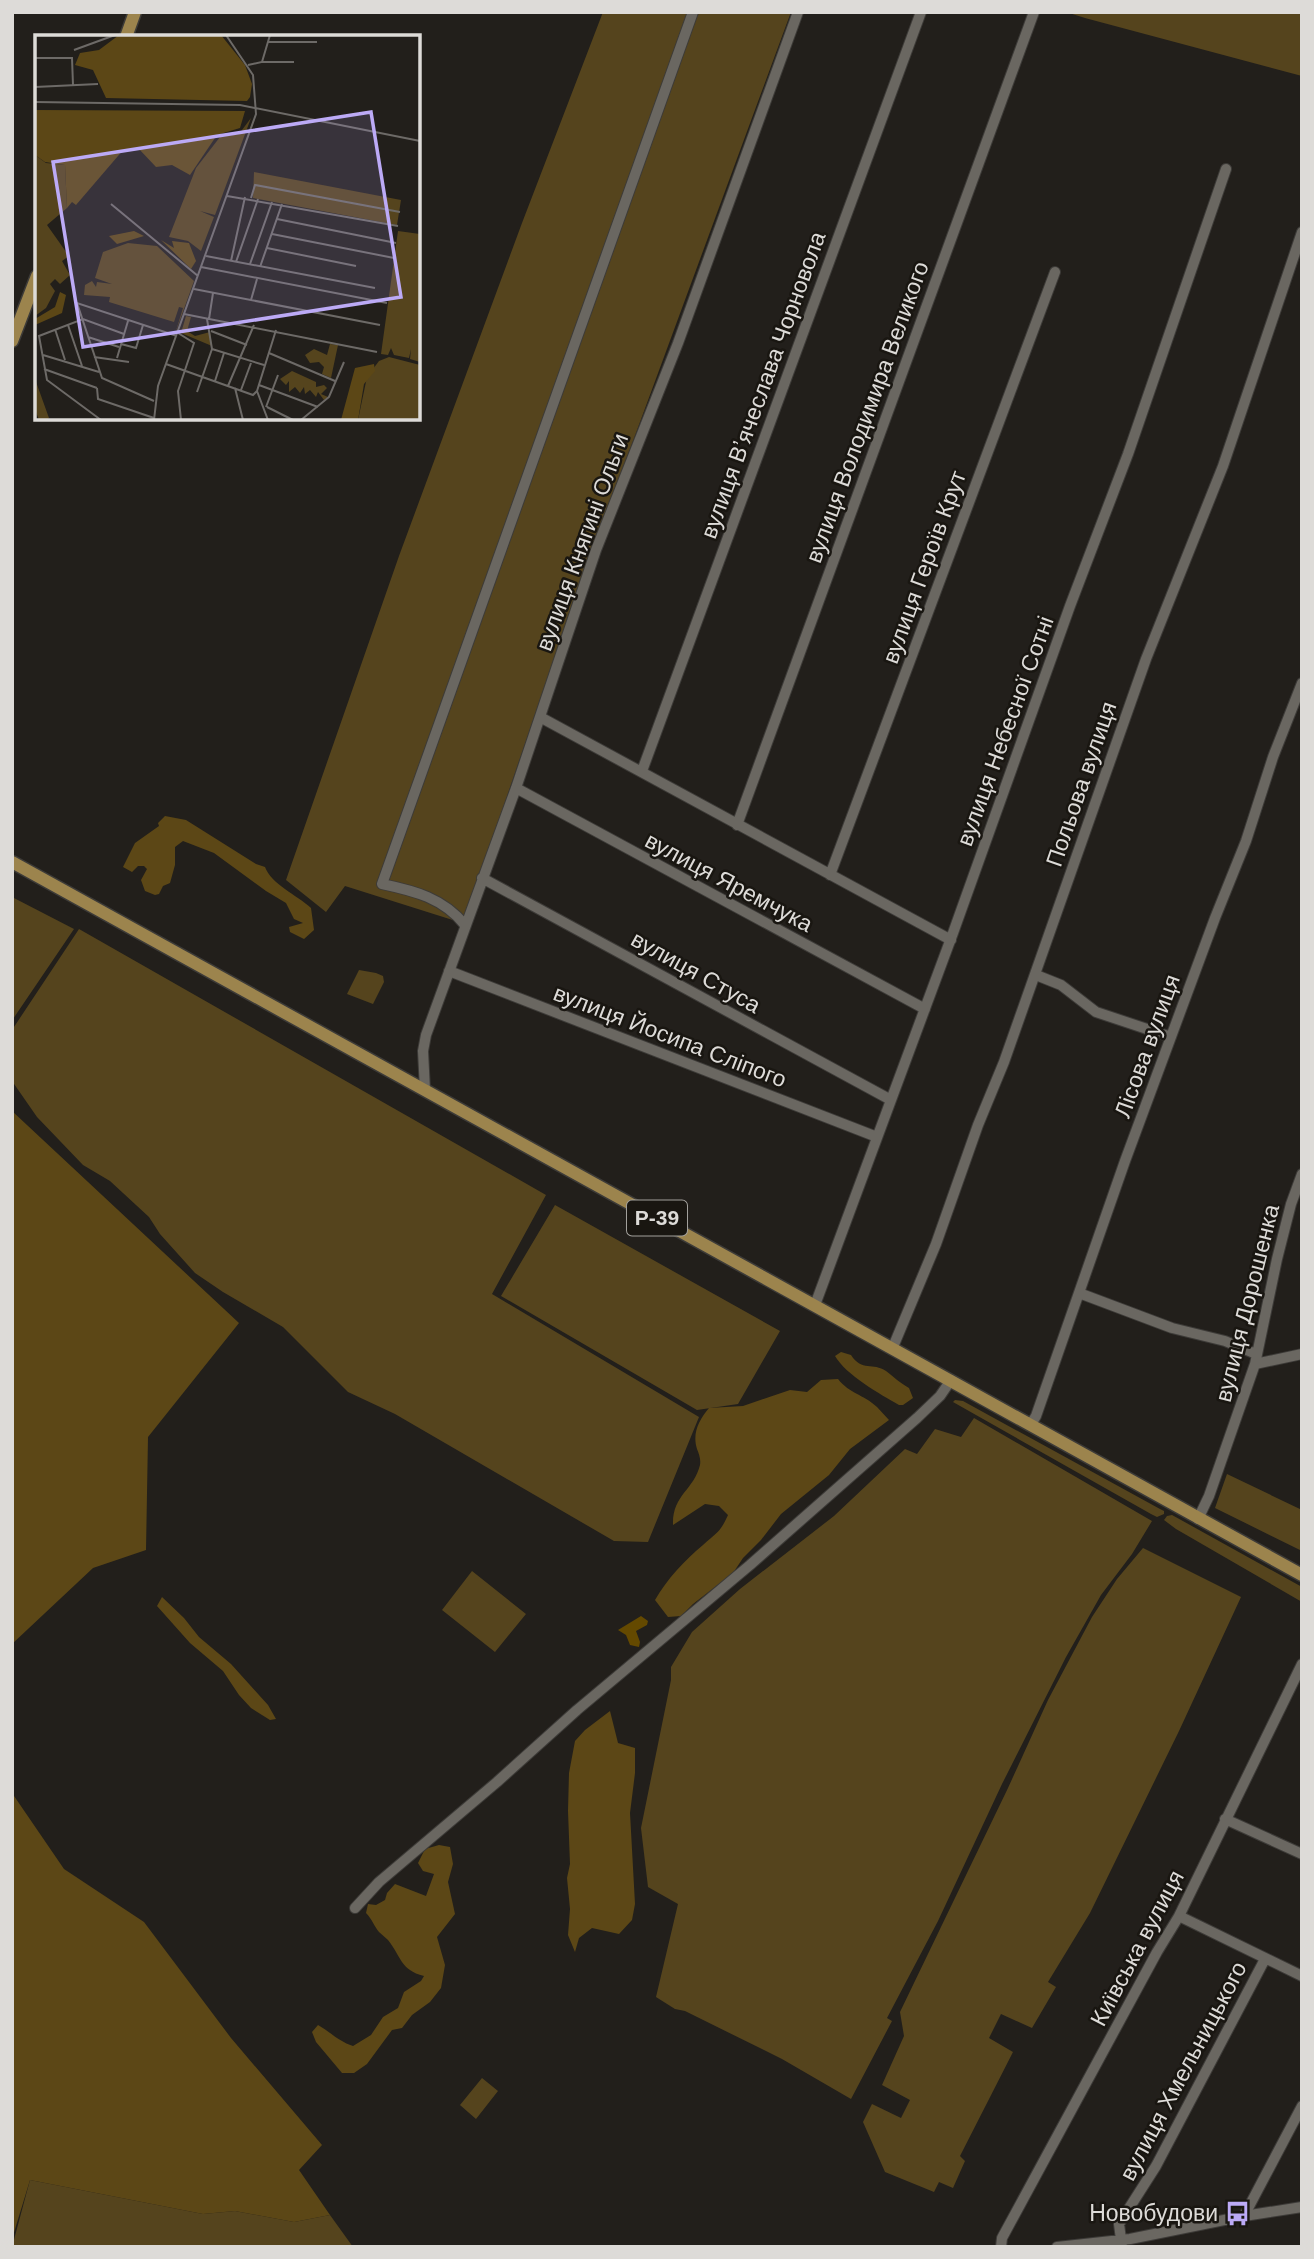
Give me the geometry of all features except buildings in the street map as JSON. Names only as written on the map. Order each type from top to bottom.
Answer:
[{"type":"main road","points":[[127,35],[135,12]]},
{"type":"main road","points":[[12,341],[35,281]]},
{"type":"main road","name":"Р-39","points":[[12,862],[1302,1575]]},
{"type":"street","points":[[465,925],[453,910],[435,900],[410,890],[382,884],[693,12]]},
{"type":"street","name":"вулиця Княгині Ольги","points":[[425,1090],[423,1051],[426,1035],[516,789],[596,550],[678,343],[797,12]]},
{"type":"street","name":"вулиця Вʼячеслава Чорновола","points":[[642,771],[921,12]]},
{"type":"street","name":"вулиця Володимира Великого","points":[[737,825],[1034,12]]},
{"type":"street","name":"вулиця Небесної Сотні","points":[[815,1305],[1128,454],[1226,169]]},
{"type":"street","name":"Польова вулиця","points":[[893,1348],[936,1244],[1036,975],[1146,659],[1223,466],[1302,232]]},
{"type":"street","name":"вулиця Героїв Крут","points":[[830,875],[1055,272]]},
{"type":"street","name":"Лісова вулиця","points":[[1031,1424],[1302,683]]},
{"type":"street","points":[[541,717],[951,940]]},
{"type":"street","name":"вулиця Яремчука","points":[[516,789],[925,1009]]},
{"type":"street","name":"вулиця Стуса","points":[[482,877],[891,1100]]},
{"type":"street","name":"вулиця Йосипа Сліпого","points":[[449,971],[877,1137]]},
{"type":"street","points":[[1036,975],[1061,985],[1096,1012],[1171,1037]]},
{"type":"street","name":"вулиця Дорошенка","points":[[1198,1519],[1209,1496],[1256,1359],[1277,1258],[1302,1174]]},
{"type":"street","points":[[1079,1293],[1172,1328],[1226,1341],[1256,1359],[1302,1354]]},
{"type":"street","points":[[355,1908],[379,1882],[577,1710],[750,1565],[917,1418],[940,1396],[951,1380]]},
{"type":"street","name":"Київська вулиця","points":[[1001,2247],[1002,2238],[1179,1916],[1302,1664]]},
{"type":"street","points":[[1225,1819],[1302,1854]]},
{"type":"street","points":[[1179,1916],[1302,1976]]},
{"type":"street","name":"вулиця Хмельницького","points":[[1121,2243],[1119,2224],[1156,2166],[1265,1959]]},
{"type":"street","points":[[1244,2216],[1302,2106]]},
{"type":"street","points":[[1057,2247],[1121,2243],[1244,2216],[1302,2207]]},
{"type":"shaded area","points":[[603,12],[791,12],[573,604],[466,916],[459,922],[345,886],[326,912],[286,880],[399,556]]},
{"type":"shaded area","points":[[1066,12],[1302,12],[1302,76],[1085,18]]},
{"type":"shaded area","points":[[165,816],[186,820],[265,867],[278,884],[311,908],[314,930],[304,939],[290,932],[289,927],[303,923],[294,919],[286,903],[214,853],[183,841],[175,847],[175,865],[170,883],[163,886],[159,894],[145,891],[141,880],[147,869],[138,866],[132,872],[123,867],[135,843],[159,826],[158,823]]},
{"type":"shaded area","points":[[12,897],[74,929],[13,1019],[12,1019]]},
{"type":"shaded area","points":[[79,929],[546,1195],[492,1294],[699,1417],[648,1542],[614,1541],[395,1414],[348,1392],[283,1327],[195,1273],[160,1234],[149,1217],[110,1181],[83,1165],[37,1117],[12,1081],[12,1030]]},
{"type":"shaded area","points":[[359,970],[383,976],[384,982],[373,1004],[347,994]]},
{"type":"shaded area","points":[[12,1111],[239,1323],[148,1437],[146,1550],[93,1568],[12,1644]]},
{"type":"shaded area","points":[[555,1205],[780,1331],[738,1404],[697,1410],[501,1296]]},
{"type":"shaded area","points":[[841,1352],[851,1355],[863,1365],[886,1371],[909,1388],[913,1398],[899,1405],[873,1390],[840,1363],[835,1356]]},
{"type":"shaded area","points":[[838,1379],[877,1407],[889,1420],[850,1449],[829,1475],[781,1514],[733,1573],[681,1616],[668,1617],[655,1600],[677,1570],[715,1535],[728,1515],[719,1506],[705,1504],[673,1525],[676,1506],[700,1465],[695,1438],[699,1422],[705,1413],[709,1408],[743,1406],[790,1390],[807,1392],[821,1380]]},
{"type":"shaded area","points":[[963,1401],[1164,1511],[1164,1514],[1157,1517],[1151,1514],[953,1402]]},
{"type":"shaded area","points":[[974,1418],[1152,1521],[1132,1554],[1101,1595],[1066,1657],[1002,1784],[938,1921],[887,2018],[892,2021],[851,2099],[782,2059],[685,2011],[675,2009],[656,1997],[678,1904],[648,1887],[641,1828],[671,1680],[671,1667],[692,1632],[740,1589],[834,1516],[905,1449],[917,1454],[935,1429],[961,1437]]},
{"type":"shaded area","points":[[1227,1474],[1302,1510],[1302,1551],[1215,1508]]},
{"type":"shaded area","points":[[1172,1515],[1302,1587],[1302,1602],[1164,1520]]},
{"type":"shaded area","points":[[1143,1548],[1241,1597],[1090,1913],[1048,1982],[1056,1987],[1032,2028],[1001,2014],[989,2038],[1013,2052],[960,2156],[965,2161],[953,2188],[939,2182],[934,2192],[885,2172],[863,2122],[872,2104],[901,2118],[910,2100],[882,2085],[904,2036],[900,2012],[1048,1700],[1092,1617],[1117,1579]]},
{"type":"shaded area","points":[[472,1571],[526,1614],[495,1652],[442,1610]]},
{"type":"shaded area","points":[[162,1597],[199,1637],[231,1664],[268,1705],[276,1719],[270,1720],[251,1708],[223,1671],[190,1643],[157,1606]]},
{"type":"shaded area","points":[[641,1616],[648,1621],[647,1625],[636,1631],[639,1647],[630,1645],[626,1635],[618,1630]]},
{"type":"shaded area","points":[[610,1711],[618,1743],[635,1748],[630,1813],[635,1904],[632,1920],[619,1934],[592,1928],[579,1938],[575,1952],[568,1935],[569,1773],[575,1741]]},
{"type":"shaded area","points":[[12,1793],[64,1869],[144,1922],[231,2038],[322,2145],[299,2170],[330,2215],[294,2222],[235,2211],[203,2214],[30,2180],[12,2239]]},
{"type":"shaded area","points":[[439,1845],[450,1847],[453,1864],[448,1882],[455,1914],[437,1937],[445,1965],[441,1988],[402,2028],[392,2030],[367,2064],[354,2073],[342,2073],[316,2042],[312,2032],[318,2025],[353,2046],[371,2035],[383,2017],[398,2008],[404,1992],[421,1981],[424,1976],[405,1966],[366,1913],[368,1904],[376,1905],[385,1900],[395,1884],[426,1896],[434,1874],[423,1871],[418,1863],[425,1849]]},
{"type":"shaded area","points":[[482,2078],[498,2091],[476,2119],[460,2105]]},
{"type":"shaded area","points":[[30,2180],[203,2214],[235,2211],[294,2222],[330,2215],[353,2247],[12,2247]]},
{"type":"place","name":"Новобудови","points":[[1238,2213]]}]
